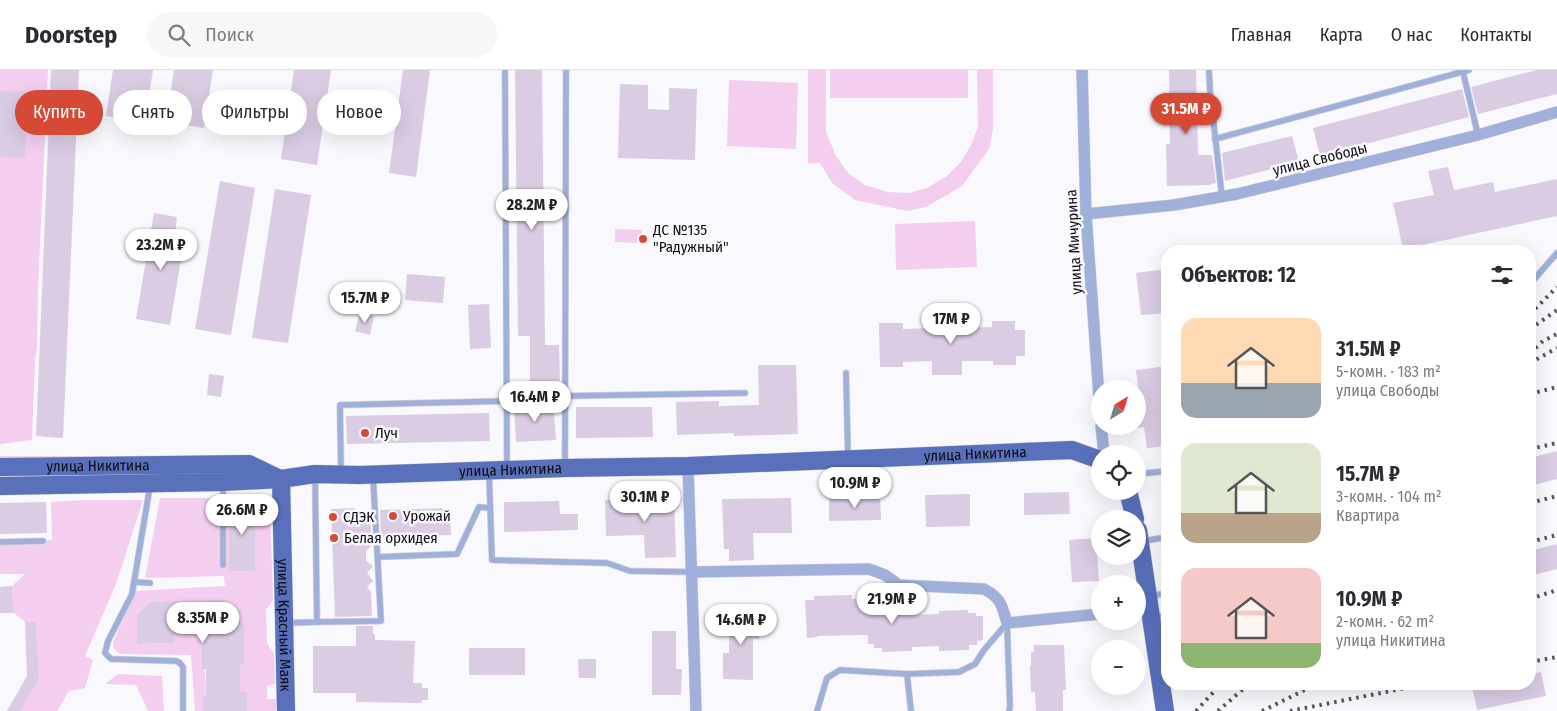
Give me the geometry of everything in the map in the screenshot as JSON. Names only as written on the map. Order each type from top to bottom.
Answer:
[{"type":"main road","name":"улица Никитина","points":[[0,486],[222,482],[281,479],[315,474],[372,475],[565,468],[688,466],[1072,450],[1091,457]]},
{"type":"main road","name":"улица Никитина","points":[[0,468],[249,464],[281,479]]},
{"type":"main road","name":"улица Красный Маяк","points":[[281,479],[286,711]]},
{"type":"main road","points":[[1143,565],[1161,682]]},
{"type":"main road","points":[[1162,690],[1165,711]]},
{"type":"street","name":"улица Мичурина","points":[[1082,70],[1086,214],[1098,380]]},
{"type":"street","name":"улица Свободы","points":[[1086,214],[1174,205],[1222,197],[1478,135],[1557,112]]},
{"type":"street","points":[[688,466],[696,711]]},
{"type":"street","points":[[692,572],[869,568],[885,575],[900,585],[984,589],[994,594],[1002,603],[1007,623],[1091,615]]},
{"type":"lane","points":[[505,70],[507,471]]},
{"type":"lane","points":[[565,468],[566,70]]},
{"type":"lane","points":[[1209,70],[1222,197]]},
{"type":"lane","points":[[1215,139],[1466,71],[1478,135]]},
{"type":"lane","points":[[1536,277],[1557,253]]},
{"type":"lane","points":[[846,373],[848,460]]},
{"type":"lane","points":[[341,474],[340,405],[507,401],[564,396],[745,393]]},
{"type":"lane","points":[[489,471],[492,560],[607,563],[630,571],[692,572]]},
{"type":"lane","points":[[1146,473],[1161,472]]},
{"type":"lane","points":[[315,474],[317,622]]},
{"type":"lane","points":[[284,623],[381,621],[372,475]]},
{"type":"lane","points":[[222,482],[223,565]]},
{"type":"lane","points":[[151,484],[132,594],[108,641],[105,653],[111,659],[176,661],[180,663],[183,667],[184,711]]},
{"type":"lane","points":[[378,557],[457,554],[479,507],[490,508]]},
{"type":"lane","points":[[1146,536],[1161,537]]},
{"type":"lane","points":[[0,542],[43,540]]},
{"type":"lane","points":[[134,582],[150,583]]},
{"type":"lane","points":[[1151,609],[1161,600]]},
{"type":"lane","points":[[817,711],[827,678],[840,670],[907,674],[959,672],[975,664],[984,650],[1007,623]]},
{"type":"lane","points":[[1007,623],[1009,711]]},
{"type":"lane","points":[[907,674],[911,711]]},
{"type":"shaded area","points":[[0,70],[48,70],[47,90],[15,90],[15,135],[45,135],[32,440],[0,444]]},
{"type":"shaded area","points":[[808,70],[826,70],[826,132],[836,156],[848,173],[865,185],[888,192],[909,193],[927,188],[947,176],[961,162],[971,145],[978,127],[977,70],[993,70],[993,129],[989,149],[962,186],[926,207],[907,211],[855,200],[832,183],[820,163],[808,163]]},
{"type":"shaded area","points":[[830,70],[968,70],[968,98],[830,98]]},
{"type":"shaded area","points":[[729,80],[798,83],[796,149],[727,146]]},
{"type":"shaded area","points":[[975,221],[977,267],[896,270],[895,224]]},
{"type":"shaded area","points":[[615,229],[642,230],[641,243],[615,242]]},
{"type":"shaded area","points":[[0,456],[105,456],[105,463],[0,463]]},
{"type":"shaded area","points":[[160,498],[263,498],[270,505],[273,600],[266,610],[267,643],[274,653],[275,684],[267,686],[267,699],[276,699],[276,711],[247,711],[247,692],[240,692],[240,665],[244,665],[244,623],[237,618],[238,610],[230,609],[226,606],[150,602],[137,615],[137,644],[174,643],[174,635],[187,635],[187,627],[201,627],[206,686],[206,695],[203,696],[203,711],[195,711],[191,655],[120,654],[114,649],[113,642],[136,591],[225,586],[224,576],[145,578]]},
{"type":"shaded area","points":[[143,500],[116,584],[85,656],[93,660],[85,688],[69,691],[57,711],[20,711],[39,679],[36,622],[25,622],[14,613],[12,586],[25,574],[0,574],[0,541],[52,540],[51,502]]},
{"type":"shaded area","points":[[118,674],[162,676],[164,711],[148,711],[136,685],[105,684]]},
{"type":"building","points":[[51,70],[79,70],[78,90],[50,90]]},
{"type":"building","points":[[113,70],[153,70],[150,90],[113,90],[113,117],[106,116]]},
{"type":"building","points":[[174,70],[213,70],[210,90],[202,90],[202,128],[192,126],[192,90],[171,90]]},
{"type":"building","points":[[294,70],[331,70],[328,90],[317,90],[317,135],[321,135],[317,165],[281,159],[285,135],[307,135],[307,90],[291,90]]},
{"type":"building","points":[[403,70],[430,70],[416,177],[389,173],[394,135],[401,135],[400,90]]},
{"type":"building","points":[[515,70],[542,70],[545,345],[559,345],[560,386],[553,386],[553,392],[530,394],[530,336],[518,336]]},
{"type":"building","points":[[1169,70],[1196,70],[1198,155],[1212,155],[1216,183],[1211,185],[1167,186],[1166,144],[1170,144]]},
{"type":"building","points":[[1537,70],[1557,70],[1557,94],[1478,114],[1471,87]]},
{"type":"building","points":[[620,84],[648,85],[648,109],[669,110],[669,88],[697,89],[695,160],[618,158]]},
{"type":"building","points":[[1462,89],[1469,117],[1320,156],[1313,128]]},
{"type":"building","points":[[0,91],[15,92],[15,135],[26,135],[25,158],[0,157]]},
{"type":"building","points":[[48,135],[76,135],[63,438],[36,436]]},
{"type":"building","points":[[1292,136],[1299,162],[1225,181],[1222,153]]},
{"type":"building","points":[[1448,167],[1454,190],[1493,182],[1495,192],[1557,179],[1557,216],[1422,245],[1402,245],[1393,203],[1434,195],[1428,171]]},
{"type":"building","points":[[220,181],[255,188],[231,335],[195,329]]},
{"type":"building","points":[[275,189],[311,195],[288,343],[252,338]]},
{"type":"building","points":[[154,213],[177,217],[175,234],[185,236],[170,325],[136,319]]},
{"type":"building","points":[[1161,270],[1161,314],[1141,315],[1136,273]]},
{"type":"building","points":[[407,274],[445,277],[443,303],[405,300]]},
{"type":"building","points":[[489,304],[491,348],[470,349],[468,305]]},
{"type":"building","points":[[360,313],[374,316],[370,335],[355,331]]},
{"type":"building","points":[[961,321],[962,328],[992,327],[992,321],[1015,321],[1015,330],[1025,330],[1025,356],[1016,356],[1016,365],[993,365],[993,361],[962,361],[962,375],[932,375],[932,361],[903,362],[903,367],[880,367],[879,323],[903,323],[903,329],[932,328],[931,322]]},
{"type":"building","points":[[758,365],[796,365],[798,434],[734,436],[734,433],[677,435],[676,402],[719,401],[719,406],[759,405]]},
{"type":"building","points":[[1161,367],[1161,447],[1147,448],[1145,435],[1146,380],[1137,380],[1136,370]]},
{"type":"building","points":[[209,374],[224,376],[221,397],[207,395]]},
{"type":"building","points":[[553,402],[556,440],[516,442],[514,406]]},
{"type":"building","points":[[576,407],[652,407],[653,437],[576,438]]},
{"type":"building","points":[[489,413],[490,441],[347,444],[346,416]]},
{"type":"building","points":[[1557,451],[1557,479],[1536,484],[1536,456]]},
{"type":"building","points":[[1069,492],[1070,514],[1024,515],[1024,493]]},
{"type":"building","points":[[970,494],[970,526],[926,527],[925,495]]},
{"type":"building","points":[[880,496],[881,520],[829,521],[829,497]]},
{"type":"building","points":[[674,498],[676,557],[645,558],[644,535],[606,536],[605,500]]},
{"type":"building","points":[[791,498],[792,533],[753,533],[754,560],[729,561],[729,549],[724,549],[722,499]]},
{"type":"building","points":[[229,500],[255,500],[255,571],[229,571]]},
{"type":"building","points":[[559,501],[560,514],[578,514],[578,530],[504,532],[504,502]]},
{"type":"building","points":[[46,502],[47,533],[0,534],[0,503]]},
{"type":"building","points":[[355,508],[355,511],[370,510],[372,545],[366,551],[366,561],[373,566],[367,573],[373,581],[367,587],[371,592],[372,616],[335,617],[331,509]]},
{"type":"building","points":[[450,508],[451,535],[381,537],[380,510]]},
{"type":"building","points":[[1091,538],[1091,565],[1098,565],[1099,575],[1091,575],[1091,581],[1072,582],[1069,540]]},
{"type":"building","points":[[1557,544],[1557,569],[1536,574],[1536,549]]},
{"type":"building","points":[[12,586],[14,613],[0,613],[0,587]]},
{"type":"building","points":[[852,595],[852,599],[859,598],[859,602],[866,601],[867,613],[911,612],[911,615],[939,614],[939,611],[968,610],[968,613],[976,613],[976,616],[983,616],[983,640],[977,641],[977,645],[969,645],[969,650],[939,651],[939,646],[912,647],[912,651],[882,652],[882,648],[874,648],[874,644],[868,644],[868,635],[817,636],[807,638],[805,600],[814,600],[814,596]]},
{"type":"building","points":[[226,600],[226,609],[238,610],[237,618],[244,623],[244,665],[240,665],[240,692],[247,692],[247,711],[203,711],[203,696],[206,696],[206,669],[202,669],[202,635],[174,635],[174,643],[137,644],[137,615],[150,602]]},
{"type":"building","points":[[729,612],[759,613],[759,639],[753,639],[753,680],[723,679],[723,653],[729,653]]},
{"type":"building","points":[[25,622],[36,622],[39,679],[20,711],[7,711],[27,676]]},
{"type":"building","points":[[356,626],[373,626],[375,640],[415,641],[413,683],[422,683],[422,688],[428,688],[428,700],[422,700],[422,703],[356,702],[356,693],[313,693],[313,646],[356,646]]},
{"type":"building","points":[[652,631],[676,631],[676,669],[682,669],[681,695],[652,695]]},
{"type":"building","points":[[1034,645],[1064,645],[1066,690],[1063,690],[1063,711],[1036,711],[1035,692],[1031,692],[1030,666],[1031,652],[1034,652]]},
{"type":"building","points":[[469,648],[525,648],[525,675],[469,675]]},
{"type":"building","points":[[578,659],[596,659],[596,678],[579,678]]},
{"type":"building","points":[[1541,672],[1546,696],[1477,710],[1473,690],[1536,690],[1536,673]]},
{"type":"railway","points":[[1536,308],[1557,287]]},
{"type":"railway","points":[[1536,325],[1557,310]]},
{"type":"railway","points":[[1536,347],[1543,341],[1557,334]]},
{"type":"railway","points":[[1536,360],[1557,348]]},
{"type":"railway","points":[[1536,392],[1557,387]]},
{"type":"railway","points":[[1536,448],[1557,443]]},
{"type":"railway","points":[[1536,501],[1557,496]]},
{"type":"railway","points":[[1536,540],[1557,535]]},
{"type":"railway","points":[[1536,597],[1557,590]]},
{"type":"railway","points":[[1536,661],[1557,657]]},
{"type":"railway","points":[[1196,711],[1215,690]]},
{"type":"railway","points":[[1218,711],[1242,690]]},
{"type":"railway","points":[[1262,711],[1305,690]]},
{"type":"railway","points":[[1290,711],[1396,690]]},
{"type":"place","name":"ДС №135 \"Радужный\"","points":[[643,239]]},
{"type":"place","name":"Луч","points":[[365,433]]},
{"type":"place","name":"Урожай","points":[[393,516]]},
{"type":"place","name":"СДЭК","points":[[333,517]]},
{"type":"place","name":"Белая орхидея","points":[[334,538]]}]
